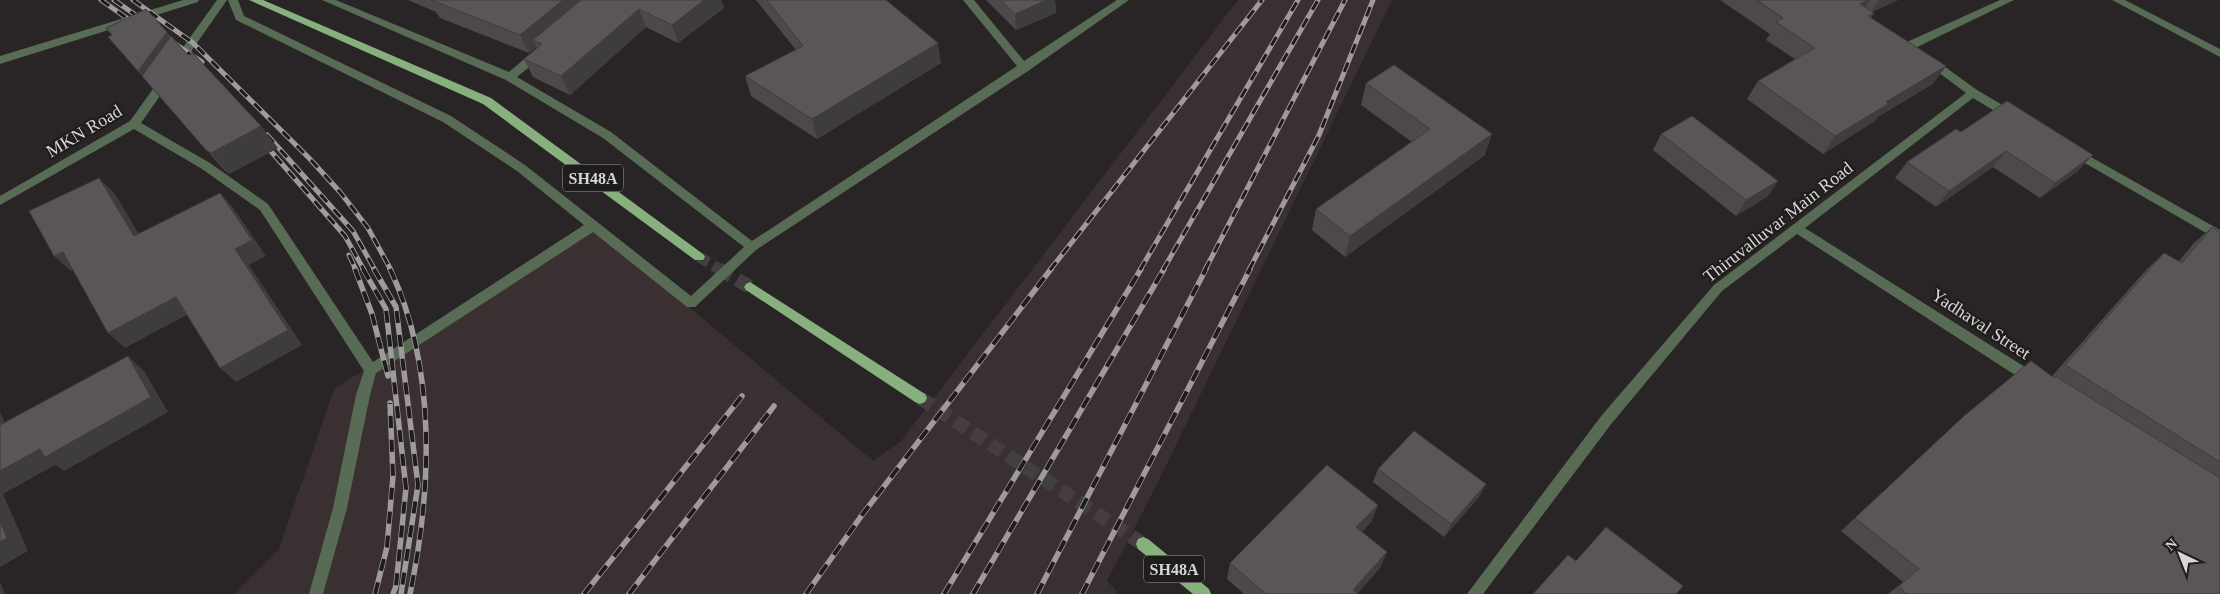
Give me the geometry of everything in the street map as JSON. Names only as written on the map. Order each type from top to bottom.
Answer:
[{"type":"main road","name":"SH48A","points":[[254,0],[487,101],[699,257]]},
{"type":"main road","points":[[750,287],[920,398]]},
{"type":"main road","name":"SH48A","points":[[1143,544],[1204,594]]},
{"type":"street","points":[[0,60],[194,0]]},
{"type":"street","name":"MKN Road","points":[[0,201],[134,124],[222,0]]},
{"type":"street","points":[[233,0],[240,18],[447,119],[521,168],[691,303],[752,247],[1124,0]]},
{"type":"street","points":[[327,0],[510,77],[607,135],[752,247]]},
{"type":"street","points":[[968,0],[1024,68]]},
{"type":"street","points":[[2009,0],[1907,43],[1973,93],[2024,123]]},
{"type":"street","points":[[2117,0],[2220,53]]},
{"type":"street","points":[[510,77],[546,47]]},
{"type":"street","name":"Thiruvalluvar Main Road","points":[[1474,594],[1606,420],[1718,288],[1798,229],[1973,93]]},
{"type":"street","points":[[134,124],[206,166],[264,207],[371,370]]},
{"type":"street","points":[[2066,148],[2220,236]]},
{"type":"street","points":[[316,594],[340,508],[363,395],[371,370],[592,226]]},
{"type":"street","name":"Yadhaval Street","points":[[1798,229],[2046,388]]},
{"type":"shaded area","points":[[1238,0],[1392,0],[1157,484],[1107,581],[1119,594],[234,594],[279,549],[334,389],[592,226],[873,461],[901,441]]},
{"type":"building","points":[[431,0],[563,0],[520,35]]},
{"type":"building","points":[[581,0],[704,0],[672,25],[639,9],[561,76],[524,59],[542,44],[533,40]]},
{"type":"building","points":[[767,0],[886,0],[938,43],[812,119],[745,76],[803,46]]},
{"type":"building","points":[[1001,0],[1047,0],[1015,14]]},
{"type":"building","points":[[1757,0],[1869,0],[1860,4],[1874,13],[1868,16],[1946,66],[1886,102],[1888,104],[1835,136],[1758,81],[1815,48],[1776,22],[1783,18]]},
{"type":"building","points":[[146,9],[167,32],[138,71],[108,37],[112,35],[106,28]]},
{"type":"building","points":[[171,36],[188,55],[193,53],[261,126],[211,153],[206,150],[142,76]]},
{"type":"building","points":[[1394,65],[1492,134],[1350,236],[1316,209],[1430,129],[1366,83]]},
{"type":"building","points":[[2007,101],[2093,155],[2055,183],[2006,151],[1949,191],[1907,162],[1956,129],[1961,132]]},
{"type":"building","points":[[1692,116],[1778,181],[1746,200],[1661,134]]},
{"type":"building","points":[[99,178],[134,236],[220,193],[252,240],[235,249],[288,330],[220,368],[176,297],[108,333],[63,252],[54,256],[29,211]]},
{"type":"building","points":[[2212,227],[2220,232],[2220,462],[2065,365],[2164,253],[2182,263]]},
{"type":"building","points":[[128,356],[151,397],[45,457],[40,449],[0,471],[0,425]]},
{"type":"building","points":[[2031,361],[2054,378],[2055,376],[2220,478],[2220,594],[1907,594],[1899,586],[1919,569],[1855,518],[1964,416]]},
{"type":"building","points":[[1414,431],[1486,484],[1451,524],[1378,469]]},
{"type":"building","points":[[1327,465],[1378,505],[1356,527],[1387,552],[1353,590],[1358,594],[1266,594],[1230,563]]},
{"type":"building","points":[[0,521],[7,538],[0,542]]},
{"type":"building","points":[[1606,527],[1683,586],[1676,594],[1533,594],[1568,555],[1576,561]]},
{"type":"tunnel","points":[[699,257],[721,270]]},
{"type":"tunnel","points":[[719,269],[750,287]]},
{"type":"tunnel","points":[[920,398],[1143,544]]},
{"type":"railway","points":[[101,0],[138,26]]},
{"type":"railway","points":[[114,0],[147,23]]},
{"type":"railway","points":[[133,0],[193,43],[309,158],[340,192],[368,228],[391,270]]},
{"type":"railway","points":[[1050,270],[1262,0]]},
{"type":"railway","points":[[1140,270],[1298,0]]},
{"type":"railway","points":[[1163,270],[1318,0]]},
{"type":"railway","points":[[1205,270],[1345,0]]},
{"type":"railway","points":[[1249,270],[1319,135],[1373,0]]},
{"type":"railway","points":[[171,41],[202,62]]},
{"type":"railway","points":[[267,135],[353,231],[375,270]]},
{"type":"railway","points":[[262,141],[345,236],[364,270]]},
{"type":"railway","points":[[349,255],[356,270]]},
{"type":"railway","points":[[355,269],[372,314],[388,376]]},
{"type":"railway","points":[[363,269],[386,309],[406,488],[396,586],[393,594]]},
{"type":"railway","points":[[374,269],[396,307],[418,485],[401,594]]},
{"type":"railway","points":[[390,269],[405,307],[416,347],[423,388],[426,429],[423,513],[410,594]]},
{"type":"railway","points":[[806,594],[862,515],[1051,269]]},
{"type":"railway","points":[[944,594],[1141,269]]},
{"type":"railway","points":[[973,594],[1164,269]]},
{"type":"railway","points":[[1037,594],[1206,269]]},
{"type":"railway","points":[[1082,594],[1250,269]]},
{"type":"railway","points":[[584,594],[742,396]]},
{"type":"railway","points":[[375,594],[387,547],[393,476],[390,403]]},
{"type":"railway","points":[[629,594],[774,406]]}]
